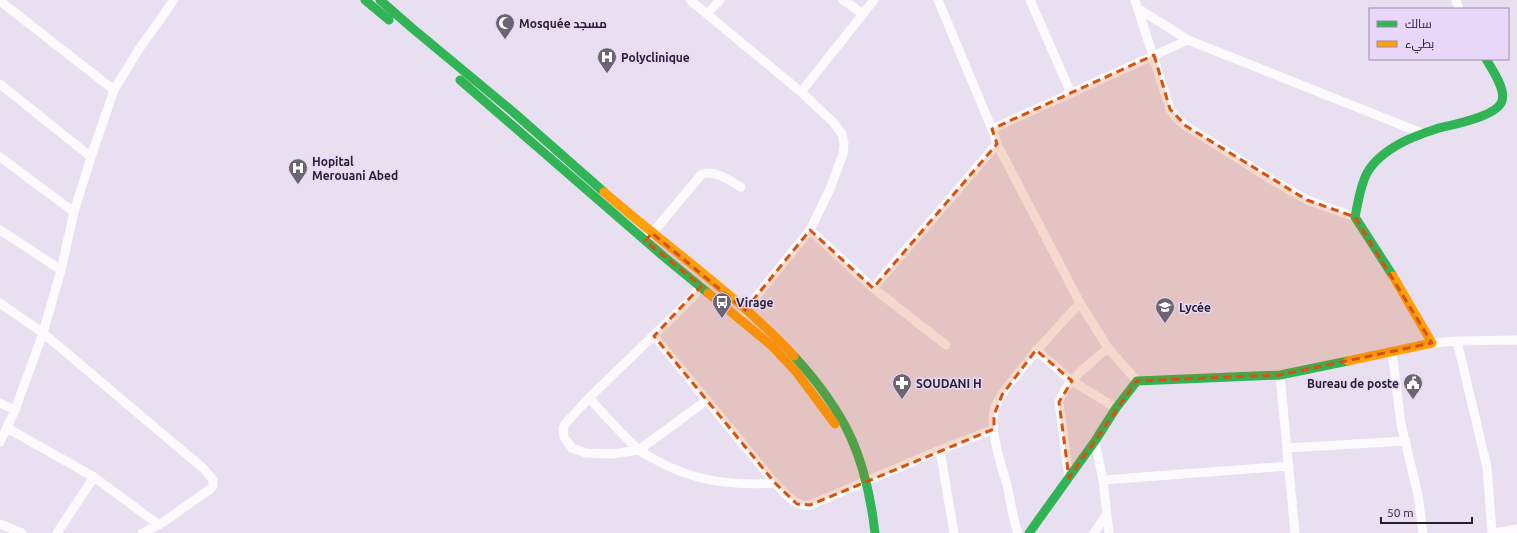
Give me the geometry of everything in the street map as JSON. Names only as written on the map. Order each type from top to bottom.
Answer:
[{"type":"main road","points":[[380,0],[413,30],[511,110],[652,233],[745,310],[776,338],[816,381],[844,423],[857,448],[867,482],[875,533]]},
{"type":"main road","points":[[371,2],[645,241],[772,346],[796,373],[839,429],[850,452],[862,468]]},
{"type":"main road","points":[[1029,533],[1095,441],[1116,408],[1137,381],[1280,375],[1432,343],[1384,260],[1355,217],[1367,173],[1377,160],[1386,152],[1400,143],[1424,134],[1482,116],[1494,110],[1501,104],[1504,98],[1486,60]]},
{"type":"main road","points":[[505,118],[511,110]]},
{"type":"street","points":[[0,442],[15,410],[43,333],[61,270],[74,212],[114,90],[139,48],[174,0]]},
{"type":"street","points":[[690,0],[801,92],[833,122],[842,134],[844,143],[843,154],[830,189],[810,230],[739,318]]},
{"type":"street","points":[[707,14],[720,0]]},
{"type":"street","points":[[843,0],[863,14]]},
{"type":"street","points":[[801,92],[874,0]]},
{"type":"street","points":[[938,0],[997,144],[1080,303],[1108,348],[1137,381]]},
{"type":"street","points":[[1030,0],[1071,93]]},
{"type":"street","points":[[1135,0],[1154,55],[1170,109],[1176,118],[1186,126],[1272,180],[1307,200],[1355,217]]},
{"type":"street","points":[[0,1],[114,90]]},
{"type":"street","points":[[1139,9],[1188,40],[1424,134]]},
{"type":"street","points":[[992,129],[1188,40]]},
{"type":"street","points":[[0,84],[91,157]]},
{"type":"street","points":[[873,288],[997,144]]},
{"type":"street","points":[[0,157],[74,212]]},
{"type":"street","points":[[645,241],[701,175],[709,172],[721,176],[741,187]]},
{"type":"street","points":[[0,230],[61,270]]},
{"type":"street","points":[[810,230],[873,288],[946,344]]},
{"type":"street","points":[[701,286],[691,299],[589,398],[564,428],[564,437],[572,448],[586,453],[612,454],[639,450],[707,400]]},
{"type":"street","points":[[1018,533],[1012,517],[1007,486],[1000,461],[994,429],[996,404],[1036,350],[1080,303]]},
{"type":"street","points":[[0,304],[43,333],[204,469],[213,480],[212,486],[209,490],[159,524],[142,533]]},
{"type":"street","points":[[654,336],[775,483],[791,500],[803,506],[810,505],[940,450],[994,429]]},
{"type":"street","points":[[1432,343],[1517,340]]},
{"type":"street","points":[[1457,341],[1487,466],[1493,533],[1517,529]]},
{"type":"street","points":[[1069,478],[1059,402],[1061,395],[1072,381],[1108,348]]},
{"type":"street","points":[[1036,350],[1072,381],[1116,408]]},
{"type":"street","points":[[1392,352],[1401,424],[1418,495],[1423,533]]},
{"type":"street","points":[[1280,375],[1295,533]]},
{"type":"street","points":[[589,398],[639,450],[662,464],[686,475],[748,485],[775,483]]},
{"type":"street","points":[[0,403],[15,410]]},
{"type":"street","points":[[7,428],[94,477],[159,524]]},
{"type":"street","points":[[1095,441],[1103,480],[1110,533]]},
{"type":"street","points":[[1287,448],[1406,441]]},
{"type":"street","points":[[940,450],[954,533]]},
{"type":"street","points":[[1103,480],[1289,466]]},
{"type":"street","points":[[57,533],[94,477]]},
{"type":"street","points":[[1094,533],[1107,514]]},
{"type":"street","points":[[0,524],[22,533]]},
{"type":"highlighted area","points":[[1154,55],[1170,109],[1186,126],[1307,200],[1355,217],[1432,343],[1280,375],[1137,381],[1069,478],[1059,402],[1072,381],[1036,350],[1002,395],[994,415],[994,429],[810,505],[797,504],[775,483],[654,336],[701,286],[645,241],[652,233],[745,310],[810,230],[873,288],[997,144],[992,129]]},
{"type":"traffic: fast","points":[[365,0],[389,20]]},
{"type":"traffic: fast","points":[[380,0],[512,111],[604,192]]},
{"type":"traffic: fast","points":[[1393,276],[1355,217],[1363,183],[1367,173],[1378,159],[1401,143],[1436,129],[1483,116],[1492,112],[1498,107],[1502,101],[1502,91],[1498,79],[1487,60]]},
{"type":"traffic: fast","points":[[460,80],[663,256],[708,293]]},
{"type":"traffic: fast","points":[[794,356],[827,397],[851,437],[866,481],[875,533]]},
{"type":"traffic: fast","points":[[1029,533],[1095,441],[1116,408],[1137,381],[1280,375],[1348,361]]},
{"type":"traffic: slow","points":[[604,192],[749,312],[794,356]]},
{"type":"traffic: slow","points":[[1348,361],[1432,343],[1393,276]]},
{"type":"traffic: slow","points":[[708,293],[772,346],[797,373],[835,424]]},
{"type":"place","name":"Mosquée مسجد","points":[[505,40]]},
{"type":"place","name":"Polyclinique","points":[[607,74]]},
{"type":"place","name":"Hopital Merouani Abed","points":[[298,185]]},
{"type":"place","name":"Virage","points":[[722,319]]},
{"type":"place","name":"Lycée","points":[[1165,324]]},
{"type":"place","name":"SOUDANI H","points":[[902,400]]},
{"type":"place","name":"Bureau de poste","points":[[1413,400]]}]
